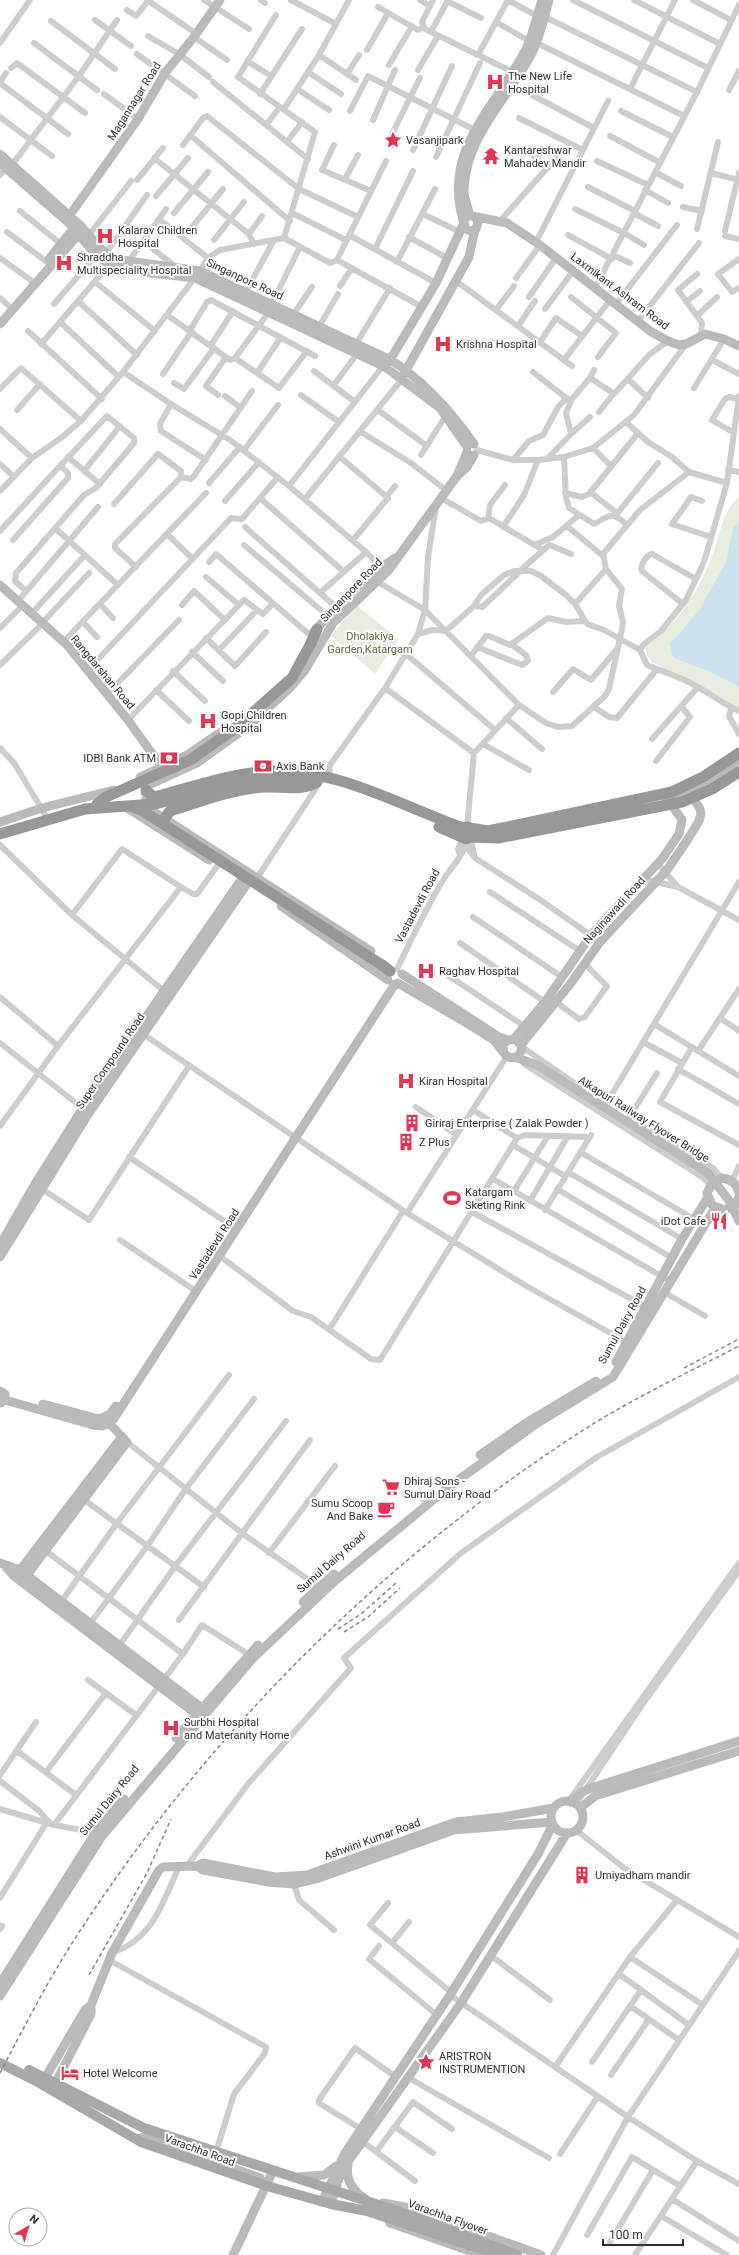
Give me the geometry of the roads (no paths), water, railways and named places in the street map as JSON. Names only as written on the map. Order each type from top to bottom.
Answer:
[{"type":"highway","points":[[97,804],[106,797],[190,760],[233,730],[292,678],[313,636]]},
{"type":"highway","points":[[691,791],[739,753]]},
{"type":"highway","points":[[146,794],[155,797],[235,775],[258,772],[307,774],[316,779]]},
{"type":"highway","points":[[0,829],[97,804],[154,799],[258,775],[316,779],[365,795],[466,833],[487,834],[498,838],[667,799],[739,772]]},
{"type":"highway","points":[[0,834],[85,810],[127,807],[180,799],[242,782],[275,779],[316,779]]},
{"type":"highway","points":[[164,818],[170,811],[243,790],[263,787],[305,788],[316,779]]},
{"type":"highway","points":[[127,807],[143,811],[216,857],[393,975]]},
{"type":"main road","points":[[0,2056],[41,2080]]},
{"type":"main road","points":[[0,2063],[41,2080],[55,2084],[144,2128],[294,2178],[332,2189],[369,2207]]},
{"type":"main road","name":"Varachha Road","points":[[41,2080],[138,2139],[266,2186],[326,2203],[369,2207]]},
{"type":"main road","name":"Varachha Flyover","points":[[369,2207],[517,2252]]},
{"type":"main road","name":"Varachha Flyover","points":[[390,2213],[498,2255]]},
{"type":"street","points":[[0,42],[30,0]]},
{"type":"street","points":[[126,10],[136,16],[147,0],[227,60]]},
{"type":"street","points":[[204,0],[218,4],[249,29]]},
{"type":"street","points":[[291,0],[336,24]]},
{"type":"street","points":[[266,125],[281,110],[297,89],[319,55],[348,2],[341,0]]},
{"type":"street","points":[[420,0],[431,3],[422,22],[423,27]]},
{"type":"street","points":[[431,32],[448,0],[481,18]]},
{"type":"street","points":[[478,55],[508,0],[697,92]]},
{"type":"street","points":[[541,16],[542,0]]},
{"type":"street","points":[[305,499],[402,379],[470,253],[469,223],[464,191],[470,155],[484,127],[533,42],[541,16],[549,0]]},
{"type":"street","points":[[573,0],[708,68]]},
{"type":"street","points":[[634,0],[720,44]]},
{"type":"street","points":[[630,89],[675,0]]},
{"type":"street","points":[[693,0],[732,20]]},
{"type":"street","name":"Magannagar Road","points":[[70,215],[138,119],[165,73],[218,4]]},
{"type":"street","points":[[595,288],[613,257],[659,162],[697,92],[739,5]]},
{"type":"street","points":[[378,7],[420,30],[423,27]]},
{"type":"street","points":[[367,50],[388,13]]},
{"type":"street","points":[[276,15],[238,77],[281,110],[314,130],[315,134],[284,238]]},
{"type":"street","points":[[95,20],[131,46]]},
{"type":"street","points":[[6,167],[31,140],[79,76],[117,20]]},
{"type":"street","points":[[51,21],[115,69]]},
{"type":"street","points":[[496,22],[533,42],[684,116]]},
{"type":"street","points":[[389,65],[412,26]]},
{"type":"street","points":[[423,27],[438,36],[516,73]]},
{"type":"street","points":[[260,94],[302,29]]},
{"type":"street","points":[[148,36],[179,54],[308,159]]},
{"type":"street","points":[[418,70],[438,36]]},
{"type":"street","points":[[34,43],[97,90]]},
{"type":"street","points":[[137,54],[195,96]]},
{"type":"street","points":[[319,55],[356,80]]},
{"type":"street","points":[[347,74],[359,55]]},
{"type":"street","points":[[247,61],[271,76]]},
{"type":"street","points":[[11,68],[17,63],[85,113]]},
{"type":"street","points":[[436,157],[480,63]]},
{"type":"street","points":[[413,150],[452,66]]},
{"type":"street","points":[[373,120],[395,70]]},
{"type":"street","points":[[729,90],[739,71]]},
{"type":"street","points":[[308,72],[341,94]]},
{"type":"street","points":[[6,73],[1,81],[1,84],[68,134]]},
{"type":"street","points":[[469,223],[458,202],[457,179],[465,150],[475,130],[516,73]]},
{"type":"street","points":[[350,111],[368,76],[475,130]]},
{"type":"street","points":[[392,134],[420,78]]},
{"type":"street","points":[[297,89],[329,110]]},
{"type":"street","points":[[104,94],[138,119]]},
{"type":"street","points":[[530,94],[594,128]]},
{"type":"street","points":[[516,278],[538,244],[608,101]]},
{"type":"street","points":[[621,111],[673,137]]},
{"type":"street","points":[[183,145],[203,118],[207,116],[299,188],[358,217]]},
{"type":"street","points":[[0,117],[52,156]]},
{"type":"street","points":[[519,118],[583,150]]},
{"type":"street","points":[[287,142],[302,122]]},
{"type":"street","points":[[190,135],[290,221]]},
{"type":"street","points":[[610,136],[659,162]]},
{"type":"street","points":[[697,230],[718,142]]},
{"type":"street","points":[[334,146],[322,170],[371,191]]},
{"type":"street","points":[[90,235],[163,148]]},
{"type":"street","name":"Singanpore Road","points":[[0,154],[6,167],[69,223],[75,232],[101,254],[129,261],[177,268],[198,274],[245,293],[270,309],[293,315],[356,344],[386,365],[446,415],[472,450]]},
{"type":"street","points":[[345,179],[358,155]]},
{"type":"street","points":[[533,155],[548,168]]},
{"type":"street","points":[[154,158],[249,234],[254,244]]},
{"type":"street","points":[[156,196],[188,158]]},
{"type":"street","points":[[423,214],[469,223],[497,220],[556,158]]},
{"type":"street","points":[[0,491],[32,458],[61,438],[81,421],[102,399],[198,274],[208,258],[220,250],[284,238],[330,263],[336,260],[386,161]]},
{"type":"street","points":[[597,161],[647,188],[668,203]]},
{"type":"street","name":"Singanpore Road","points":[[6,167],[70,215],[90,235],[109,265],[125,270],[198,274],[357,354],[386,365],[406,370],[447,407],[472,450]]},
{"type":"street","points":[[375,249],[413,171]]},
{"type":"street","points":[[174,212],[208,172]]},
{"type":"street","points":[[654,172],[681,186]]},
{"type":"street","points":[[711,173],[738,180]]},
{"type":"street","points":[[739,173],[725,234],[739,239]]},
{"type":"street","points":[[588,187],[658,226]]},
{"type":"street","points":[[193,226],[224,189]]},
{"type":"street","points":[[397,262],[435,189]]},
{"type":"street","points":[[54,304],[101,254],[147,195]]},
{"type":"street","points":[[214,240],[244,202]]},
{"type":"street","points":[[683,207],[702,211]]},
{"type":"street","points":[[129,261],[166,209]]},
{"type":"street","points":[[575,209],[624,233],[644,245]]},
{"type":"street","points":[[20,211],[61,244]]},
{"type":"street","points":[[292,213],[375,249],[436,284]]},
{"type":"street","points":[[249,234],[262,216]]},
{"type":"street","points":[[158,219],[208,258]]},
{"type":"street","name":"Laxmikant Ashram Road","points":[[497,220],[538,244],[638,321],[668,342],[686,344]]},
{"type":"street","points":[[289,486],[386,365],[436,284],[447,258],[469,223]]},
{"type":"street","points":[[564,360],[597,318],[613,302],[677,225]]},
{"type":"street","points":[[7,232],[47,262]]},
{"type":"street","points":[[0,316],[32,281],[61,244],[75,232]]},
{"type":"street","points":[[0,324],[75,232]]},
{"type":"street","points":[[568,235],[613,257],[630,263]]},
{"type":"street","points":[[409,237],[447,258]]},
{"type":"street","points":[[245,293],[274,240]]},
{"type":"street","points":[[143,241],[177,268]]},
{"type":"street","points":[[638,321],[698,243]]},
{"type":"street","points":[[167,315],[226,357],[231,360],[235,358],[270,309],[300,247]]},
{"type":"street","points":[[529,296],[556,258]]},
{"type":"street","points":[[739,259],[718,274],[732,292],[739,288]]},
{"type":"street","points":[[336,260],[390,288],[422,307]]},
{"type":"street","points":[[1,261],[32,281]]},
{"type":"street","points":[[42,344],[109,265]]},
{"type":"street","points":[[340,286],[352,268]]},
{"type":"street","points":[[545,309],[573,271]]},
{"type":"street","points":[[697,274],[678,290],[702,323],[701,335]]},
{"type":"street","points":[[456,281],[572,366]]},
{"type":"street","points":[[95,282],[155,331]]},
{"type":"street","points":[[496,310],[514,286]]},
{"type":"street","points":[[293,315],[312,287]]},
{"type":"street","points":[[356,344],[390,288]]},
{"type":"street","points":[[686,302],[700,291]]},
{"type":"street","points":[[319,327],[338,294]]},
{"type":"street","points":[[570,297],[616,333],[598,357]]},
{"type":"street","points":[[697,316],[717,297]]},
{"type":"street","points":[[0,298],[9,306]]},
{"type":"street","points":[[78,301],[136,355]]},
{"type":"street","points":[[163,374],[209,301],[214,301],[315,356]]},
{"type":"street","points":[[518,326],[536,301]]},
{"type":"street","points":[[174,383],[184,389],[186,388],[233,311]]},
{"type":"street","points":[[540,342],[556,318],[582,336]]},
{"type":"street","points":[[60,322],[121,374],[224,435],[305,499],[353,540],[381,567]]},
{"type":"street","points":[[28,331],[102,399]]},
{"type":"street","points":[[472,450],[513,460],[538,460],[548,458],[564,458],[593,448],[626,422],[648,398],[686,344],[701,335],[710,335],[724,339],[739,346]]},
{"type":"street","points":[[257,373],[280,338]]},
{"type":"street","points":[[694,388],[724,339]]},
{"type":"street","points":[[599,412],[614,393],[650,354],[668,342]]},
{"type":"street","points":[[235,358],[279,388],[307,351]]},
{"type":"street","points":[[333,386],[357,354]]},
{"type":"street","points":[[218,395],[206,386],[226,357]]},
{"type":"street","points":[[712,360],[739,374]]},
{"type":"street","points":[[0,389],[21,368],[81,421]]},
{"type":"street","points":[[513,460],[529,441],[543,435],[558,408],[590,378],[594,370]]},
{"type":"street","points":[[314,371],[355,402]]},
{"type":"street","points":[[533,372],[568,400]]},
{"type":"street","points":[[590,378],[614,393]]},
{"type":"street","points":[[628,379],[648,398]]},
{"type":"street","points":[[17,410],[40,384]]},
{"type":"street","points":[[181,477],[191,478],[206,460],[252,391]]},
{"type":"street","points":[[301,395],[339,422]]},
{"type":"street","points":[[226,396],[242,408]]},
{"type":"street","points":[[640,650],[643,645],[661,631],[683,604],[696,579],[711,537],[727,483],[734,433],[737,426],[739,398],[729,397],[725,399],[712,420],[734,433]]},
{"type":"street","points":[[568,400],[566,414],[571,434]]},
{"type":"street","points":[[171,404],[160,424],[161,431],[206,460]]},
{"type":"street","points":[[209,483],[242,449],[278,405]]},
{"type":"street","points":[[378,410],[427,446]]},
{"type":"street","points":[[421,454],[446,415]]},
{"type":"street","points":[[26,591],[15,581],[16,573],[84,495],[100,484],[134,443],[134,438],[106,416],[61,465]]},
{"type":"street","points":[[548,458],[590,417]]},
{"type":"street","points":[[626,422],[689,472],[727,483]]},
{"type":"street","points":[[84,471],[120,426]]},
{"type":"street","points":[[0,429],[32,458]]},
{"type":"street","points":[[360,432],[411,464],[442,498],[481,521],[488,518]]},
{"type":"street","points":[[565,492],[582,497],[590,492],[610,465],[638,433]]},
{"type":"street","points":[[593,448],[610,465]]},
{"type":"street","name":"Singanpore Road","points":[[127,807],[137,808],[146,794],[149,785],[196,763],[247,727],[297,681],[332,624],[388,571],[396,556],[442,498],[472,450]]},
{"type":"street","points":[[114,504],[158,454],[181,471],[181,477],[116,544],[115,548],[136,566]]},
{"type":"street","points":[[68,457],[100,484]]},
{"type":"street","points":[[340,457],[386,496]]},
{"type":"street","points":[[564,458],[565,492],[569,508],[594,524],[616,514],[658,462]]},
{"type":"street","points":[[503,527],[524,495],[538,460]]},
{"type":"street","points":[[225,501],[259,462]]},
{"type":"street","points":[[0,464],[14,477]]},
{"type":"street","points":[[0,531],[58,468],[62,467],[68,473],[68,478],[13,540]]},
{"type":"street","points":[[728,470],[739,472]]},
{"type":"street","points":[[603,556],[603,554],[640,510],[658,494],[689,472]]},
{"type":"street","points":[[88,670],[230,518],[242,519],[278,477]]},
{"type":"street","points":[[488,518],[490,505],[505,485]]},
{"type":"street","points":[[353,540],[388,498],[386,496],[395,486]]},
{"type":"street","points":[[590,492],[627,525]]},
{"type":"street","points":[[64,642],[206,493]]},
{"type":"street","points":[[702,500],[691,497],[672,524],[711,537]]},
{"type":"street","points":[[260,498],[344,572]]},
{"type":"street","points":[[247,883],[257,878],[316,779],[330,765],[385,688],[418,634],[425,610],[428,557],[442,498]]},
{"type":"street","points":[[0,628],[18,605],[26,591],[70,542],[98,507]]},
{"type":"street","points":[[534,545],[553,537],[579,515]]},
{"type":"street","points":[[488,518],[543,550]]},
{"type":"street","points":[[245,527],[336,607]]},
{"type":"street","points":[[378,582],[425,610],[519,705],[546,722],[566,727],[572,726],[594,708],[609,688],[624,622],[619,606],[622,589],[606,569],[603,556],[568,527]]},
{"type":"street","points":[[55,528],[118,585]]},
{"type":"street","points":[[167,534],[193,559]]},
{"type":"street","points":[[244,545],[328,616]]},
{"type":"street","points":[[418,634],[432,630],[446,631],[474,606],[481,595],[504,575],[519,570],[551,545],[571,554]]},
{"type":"street","points":[[320,593],[366,552]]},
{"type":"street","points":[[209,562],[216,554],[273,604],[313,636]]},
{"type":"street","points":[[683,604],[650,580],[643,572],[641,567],[647,556],[652,554],[696,579]]},
{"type":"street","points":[[32,613],[85,555]]},
{"type":"street","name":"Singanpore Road","points":[[120,789],[129,782],[187,755],[230,726],[288,674],[313,636],[336,607],[381,567],[396,556]]},
{"type":"street","points":[[575,604],[606,569]]},
{"type":"street","points":[[519,570],[530,571],[541,576],[575,604],[584,621]]},
{"type":"street","points":[[474,606],[482,607],[516,577],[519,570]]},
{"type":"street","points":[[0,665],[89,573]]},
{"type":"street","points":[[206,577],[239,605]]},
{"type":"street","name":"Rangdarshan Road","points":[[1,591],[18,605],[32,613],[40,625],[64,642],[128,720],[161,766]]},
{"type":"street","points":[[182,605],[194,592],[225,620]]},
{"type":"street","points":[[128,720],[192,652],[245,600],[263,614],[273,604]]},
{"type":"street","points":[[100,604],[113,618]]},
{"type":"street","points":[[219,650],[257,610]]},
{"type":"street","points":[[511,644],[548,618],[566,622],[584,621],[620,638],[640,650],[647,665],[698,687],[721,700],[731,709],[739,711]]},
{"type":"street","points":[[107,694],[179,620]]},
{"type":"street","points":[[82,622],[97,637]]},
{"type":"street","points":[[206,638],[235,666],[266,632]]},
{"type":"street","points":[[471,656],[477,647],[488,636],[508,645],[511,644],[526,655],[528,661],[522,665],[477,647]]},
{"type":"street","points":[[553,692],[574,669],[591,680],[617,649]]},
{"type":"street","points":[[192,652],[223,681]]},
{"type":"street","points":[[406,654],[495,730]]},
{"type":"street","points":[[594,708],[609,717],[617,718],[657,669]]},
{"type":"street","points":[[173,672],[205,701]]},
{"type":"street","points":[[652,738],[698,687]]},
{"type":"street","points":[[385,688],[474,753]]},
{"type":"street","points":[[156,690],[189,721]]},
{"type":"street","points":[[519,705],[474,753],[466,833],[475,858],[600,942]]},
{"type":"street","points":[[656,761],[690,717],[681,706]]},
{"type":"street","points":[[731,709],[729,716],[739,734]]},
{"type":"street","points":[[506,718],[542,749]]},
{"type":"street","points":[[483,744],[529,770]]},
{"type":"street","points":[[0,748],[14,763],[50,823]]},
{"type":"street","points":[[691,791],[739,761]]},
{"type":"street","points":[[691,791],[699,790],[739,767]]},
{"type":"street","points":[[129,782],[138,783],[146,794],[151,810],[386,961],[393,975],[499,1037],[517,1044],[606,1104],[713,1168],[722,1178],[732,1181],[739,1196],[728,1209],[715,1208]]},
{"type":"street","points":[[0,822],[42,808],[120,789],[119,799],[127,807],[393,975],[493,1040],[509,1055],[702,1177],[711,1185]]},
{"type":"street","name":"Naginawadi Road","points":[[517,1044],[556,1002],[600,942],[665,872],[699,821],[700,809],[691,791]]},
{"type":"street","points":[[487,834],[578,819],[581,816],[667,799]]},
{"type":"street","name":"Naginawadi Road","points":[[517,1044],[524,1026],[545,1002],[591,935],[658,864],[674,844],[682,824],[679,815],[667,799]]},
{"type":"street","points":[[0,839],[83,813],[127,807]]},
{"type":"street","name":"Vastadevdi Road","points":[[106,1421],[132,1392],[294,1138],[393,975],[445,877],[463,854],[466,833]]},
{"type":"street","points":[[0,845],[72,915],[123,959],[164,991]]},
{"type":"street","points":[[72,915],[122,849],[180,886],[197,894],[218,865]]},
{"type":"street","points":[[658,864],[678,887]]},
{"type":"street","points":[[643,880],[678,887],[739,920]]},
{"type":"street","points":[[606,1104],[739,882]]},
{"type":"street","name":"Super Compound Road","points":[[139,1032],[164,991],[247,883]]},
{"type":"street","name":"Super Compound Road","points":[[0,1245],[35,1184],[139,1032],[247,883]]},
{"type":"street","points":[[0,1126],[123,959],[180,886]]},
{"type":"street","points":[[490,892],[580,951]]},
{"type":"street","points":[[473,917],[562,977]]},
{"type":"street","points":[[460,943],[545,1002]]},
{"type":"street","points":[[556,1002],[579,1019],[585,1017],[607,986],[584,963]]},
{"type":"street","points":[[446,974],[524,1026]]},
{"type":"street","points":[[698,1051],[738,992]]},
{"type":"street","points":[[0,997],[58,1046]]},
{"type":"street","points":[[720,1018],[739,1031]]},
{"type":"street","points":[[654,1024],[739,1076]]},
{"type":"street","points":[[139,1032],[405,1212],[528,1287],[630,1344],[664,1292],[666,1279],[715,1208]]},
{"type":"street","points":[[644,1042],[739,1104]]},
{"type":"street","points":[[0,1043],[37,1074],[86,1111]]},
{"type":"street","points":[[509,1055],[504,1044],[517,1044]]},
{"type":"street","points":[[509,1055],[520,1054],[517,1044]]},
{"type":"street","name":"Alkapuri Railway Flyover Bridge","points":[[517,1044],[539,1066]]},
{"type":"street","points":[[692,1047],[660,1102],[739,1145]]},
{"type":"street","points":[[329,1330],[509,1055]]},
{"type":"street","name":"Alkapuri Railway Flyover Bridge","points":[[509,1055],[539,1066],[708,1173],[730,1202],[739,1221]]},
{"type":"street","points":[[35,1184],[89,1220],[189,1066]]},
{"type":"street","points":[[629,1118],[657,1073]]},
{"type":"street","points":[[416,1107],[457,1135]]},
{"type":"street","points":[[473,1110],[517,1138]]},
{"type":"street","name":"Super Compound Road","points":[[0,1257],[43,1190],[86,1111]]},
{"type":"street","points":[[218,1255],[293,1311],[311,1317],[371,1359],[380,1360],[517,1138],[525,1135],[590,1136],[545,1210]]},
{"type":"street","points":[[514,1191],[548,1136]]},
{"type":"street","points":[[530,1201],[568,1136]]},
{"type":"street","name":"Vastadevdi Road","points":[[106,1421],[192,1289],[218,1255],[233,1227],[294,1138]]},
{"type":"street","points":[[513,1145],[550,1167],[567,1174],[682,1239]]},
{"type":"street","points":[[580,1152],[694,1219]]},
{"type":"street","points":[[129,1157],[233,1227]]},
{"type":"street","points":[[732,1181],[739,1166]]},
{"type":"street","points":[[715,1208],[708,1197],[711,1185],[722,1178]]},
{"type":"street","points":[[493,1179],[666,1279]]},
{"type":"street","points":[[558,1189],[672,1258]]},
{"type":"street","name":"Sumul Dairy Road","points":[[0,1984],[99,1834],[201,1713],[248,1654],[424,1500],[496,1443],[529,1421],[608,1374],[630,1344],[646,1306],[666,1279],[672,1258],[708,1197]]},
{"type":"street","points":[[472,1212],[646,1306]]},
{"type":"street","points":[[120,1240],[192,1289]]},
{"type":"street","points":[[664,1292],[705,1316]]},
{"type":"street","points":[[61,1602],[117,1523],[229,1375]]},
{"type":"street","points":[[111,1957],[129,1947],[150,1928],[182,1867],[248,1784],[351,1668],[344,1658],[454,1559],[597,1457],[739,1377]]},
{"type":"street","points":[[2,1397],[93,1425],[102,1426],[106,1421],[124,1440],[158,1469],[243,1534],[322,1589],[201,1713],[119,1646],[88,1627],[61,1602],[2,1564]]},
{"type":"street","points":[[88,1627],[148,1545],[185,1490],[254,1399]]},
{"type":"street","points":[[119,1646],[176,1565],[286,1421]]},
{"type":"street","points":[[21,1576],[46,1551],[124,1440]]},
{"type":"street","points":[[21,1576],[124,1440]]},
{"type":"street","points":[[179,1620],[310,1440]]},
{"type":"street","points":[[269,1553],[335,1466]]},
{"type":"street","points":[[84,1499],[204,1587]]},
{"type":"street","points":[[46,1551],[109,1600],[183,1654]]},
{"type":"street","points":[[573,1804],[739,1563]]},
{"type":"street","points":[[573,1804],[584,1791],[642,1705],[739,1572]]},
{"type":"street","points":[[21,1576],[162,1682]]},
{"type":"street","points":[[0,1898],[50,1823],[76,1795],[183,1654],[202,1625],[248,1654]]},
{"type":"street","points":[[88,1680],[136,1715]]},
{"type":"street","points":[[46,1772],[106,1693]]},
{"type":"street","points":[[0,1775],[36,1722]]},
{"type":"street","points":[[584,1791],[739,1741]]},
{"type":"street","points":[[17,1750],[76,1795]]},
{"type":"street","points":[[739,1750],[573,1804],[562,1803],[554,1808],[552,1816],[553,1823],[559,1831],[571,1832],[624,1868],[739,1937]]},
{"type":"street","points":[[0,1781],[38,1810],[50,1823]]},
{"type":"street","points":[[294,2178],[324,2175],[344,2162],[362,2141],[460,2003],[571,1832],[582,1823],[573,1804]]},
{"type":"street","name":"Ashwini Kumar Road","points":[[274,1880],[312,1874],[456,1822],[502,1817],[554,1808]]},
{"type":"street","points":[[0,1809],[50,1823],[99,1834],[0,1996]]},
{"type":"street","points":[[326,2203],[344,2162],[361,2130],[451,1994],[538,1854],[553,1823]]},
{"type":"street","name":"Ashwini Kumar Road","points":[[55,2084],[91,2014],[91,2005],[111,1957],[159,1870],[169,1866],[197,1866],[203,1863],[294,1884],[319,1878],[454,1830],[553,1823]]},
{"type":"street","points":[[294,1884],[299,1900],[334,1930]]},
{"type":"street","points":[[555,2067],[630,1957],[677,1900]]},
{"type":"street","points":[[388,1903],[370,1925],[460,2003],[628,2117],[697,2161],[739,2184]]},
{"type":"street","points":[[392,1943],[409,1922]]},
{"type":"street","points":[[0,1925],[2,1926],[0,1929]]},
{"type":"street","points":[[379,1946],[369,1959],[437,2015]]},
{"type":"street","points":[[553,2255],[628,2117],[739,1951]]},
{"type":"street","points":[[490,1955],[550,2000]]},
{"type":"street","points":[[111,1957],[266,2047],[265,2052],[234,2094],[216,2152]]},
{"type":"street","points":[[630,1957],[703,2005]]},
{"type":"street","points":[[619,1974],[690,2025]]},
{"type":"street","points":[[592,2062],[641,1990]]},
{"type":"street","name":"Ashwini Kumar Road","points":[[41,2080],[85,2010],[91,2005]]},
{"type":"street","points":[[630,2006],[679,2040]]},
{"type":"street","points":[[611,2075],[649,2019]]},
{"type":"street","points":[[361,2130],[319,2103],[319,2100],[355,2048],[396,2077]]},
{"type":"street","points":[[407,2077],[549,2158]]},
{"type":"street","points":[[560,2154],[598,2096]]},
{"type":"street","points":[[376,2152],[414,2102],[452,2129]]},
{"type":"street","points":[[395,2127],[433,2154]]},
{"type":"street","points":[[144,2128],[150,2136],[263,2173],[272,2170]]},
{"type":"street","points":[[362,2141],[415,2181]]},
{"type":"street","points":[[587,2235],[632,2157],[680,2186]]},
{"type":"street","points":[[635,2255],[697,2161]]},
{"type":"street","points":[[344,2162],[350,2182],[356,2192],[369,2207],[402,2228],[481,2255]]},
{"type":"street","points":[[233,2255],[266,2186],[272,2170]]},
{"type":"street","points":[[610,2242],[653,2170]]},
{"type":"street","points":[[672,2200],[739,2241]]},
{"type":"street","points":[[369,2207],[411,2208],[517,2252],[541,2255]]},
{"type":"street","points":[[661,2216],[727,2255]]},
{"type":"water","points":[[739,521],[738,686],[706,670],[674,658],[671,652],[670,644],[700,609],[726,562],[733,528]]},
{"type":"railway","points":[[684,1368],[739,1339]]},
{"type":"railway","points":[[0,2073],[60,1963],[121,1871],[176,1798],[236,1727],[299,1660],[366,1597],[436,1537],[509,1481],[585,1429],[622,1407],[739,1346]]},
{"type":"railway","points":[[338,1629],[361,1614],[396,1583]]},
{"type":"railway","points":[[344,1632],[368,1617],[400,1588]]},
{"type":"railway","points":[[89,1975],[147,1873],[171,1819]]},
{"type":"place","name":"The New Life Hospital","points":[[495,82]]},
{"type":"place","name":"Vasanjipark","points":[[393,140]]},
{"type":"place","name":"Kantareshwar Mahadev Mandir","points":[[491,156]]},
{"type":"place","name":"Kalarav Children Hospital","points":[[105,236]]},
{"type":"place","name":"Shraddha Multispeciality Hospital","points":[[64,263]]},
{"type":"place","name":"Krishna Hospital","points":[[443,344]]},
{"type":"place","name":"Gopi Children Hospital","points":[[208,721]]},
{"type":"place","name":"IDBI Bank ATM","points":[[169,758]]},
{"type":"place","name":"Axis Bank","points":[[263,766]]},
{"type":"place","name":"Raghav Hospital","points":[[426,971]]},
{"type":"place","name":"Kiran Hospital","points":[[406,1081]]},
{"type":"place","name":"Giriraj Enterprise ( Zalak Powder )","points":[[412,1123]]},
{"type":"place","name":"Z Plus","points":[[406,1142]]},
{"type":"place","name":"Katargam Sketing Rink","points":[[452,1198]]},
{"type":"place","name":"iDot Cafe","points":[[719,1221]]},
{"type":"place","name":"Dhiraj Sons - Sumul Dairy Road","points":[[391,1487]]},
{"type":"place","name":"Sumu Scoop And Bake","points":[[386,1509]]},
{"type":"place","name":"Surbhi Hospital and Materanity Home","points":[[171,1728]]},
{"type":"place","name":"Umiyadham mandir","points":[[582,1875]]},
{"type":"place","name":"ARISTRON INSTRUMENTION","points":[[426,2062]]},
{"type":"place","name":"Hotel Welcome","points":[[70,2073]]},
{"type":"park label","name":"Dholakiya Garden,Katargam","points":[[370,642]]}]
